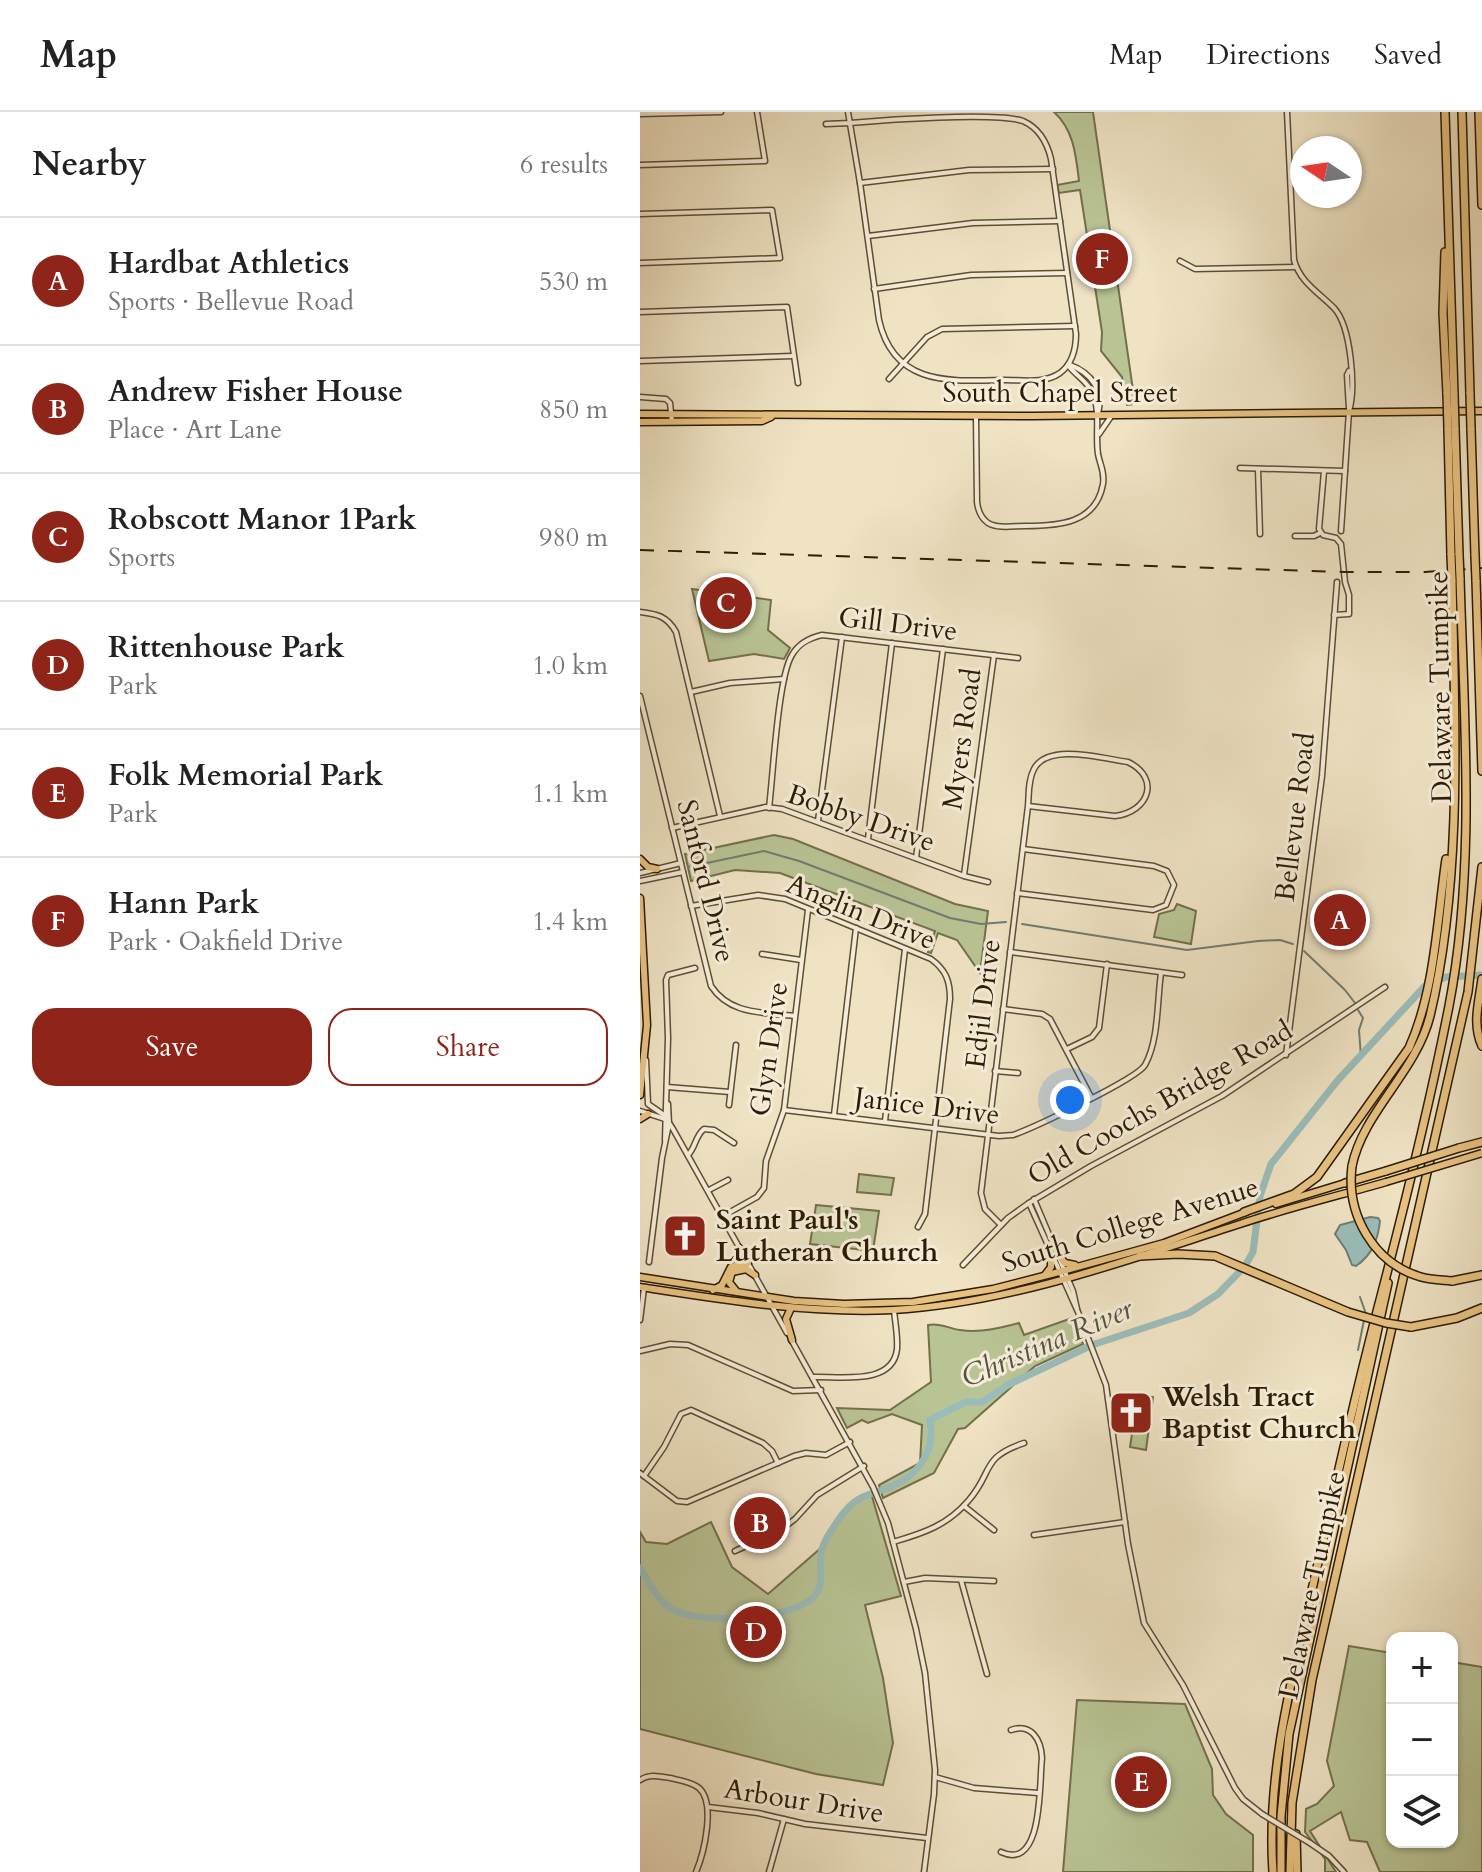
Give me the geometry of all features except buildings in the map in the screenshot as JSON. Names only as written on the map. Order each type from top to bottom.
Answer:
[{"type":"highway","name":"Delaware Turnpike","points":[[1273,1872],[1274,1795],[1285,1714],[1349,1422],[1393,1253],[1451,992],[1464,883],[1445,112]]},
{"type":"highway","name":"Delaware Turnpike","points":[[1462,112],[1482,771]]},
{"type":"highway","points":[[1479,112],[1482,205]]},
{"type":"highway","points":[[1456,579],[1453,812],[1430,1014],[1360,1140],[1352,1166],[1352,1204],[1372,1245],[1396,1265],[1422,1277],[1452,1281],[1482,1275]]},
{"type":"highway","name":"Delaware Turnpike","points":[[1297,1872],[1295,1796],[1312,1680],[1468,992],[1482,867]]},
{"type":"highway","points":[[1482,982],[1476,1020],[1482,1046]]},
{"type":"highway","points":[[1244,1212],[1294,1194],[1317,1177],[1412,1051]]},
{"type":"highway","name":"South College Avenue","points":[[1345,1183],[1482,1142]]},
{"type":"highway","name":"Delaware Turnpike","points":[[1281,1872],[1281,1816],[1289,1734],[1381,1321],[1393,1253]]},
{"type":"highway","points":[[1140,1256],[1215,1256],[1348,1312],[1411,1327],[1457,1318],[1482,1308]]},
{"type":"highway","name":"Delaware Turnpike","points":[[1290,1872],[1292,1803],[1295,1796]]},
{"type":"main road","name":"South Chapel Street","points":[[640,422],[762,414],[771,417],[1482,411]]},
{"type":"main road","name":"South Chapel Street","points":[[640,414],[671,418]]},
{"type":"main road","points":[[640,859],[645,866],[657,869]]},
{"type":"main road","points":[[640,898],[645,1057],[640,1095]]},
{"type":"main road","points":[[640,1119],[652,1112]]},
{"type":"main road","name":"South College Avenue","points":[[642,1288],[840,1312],[894,1310],[997,1296],[1063,1274],[1140,1256],[1482,1153]]},
{"type":"main road","name":"South College Avenue","points":[[1268,1204],[1345,1183]]},
{"type":"main road","name":"South College Avenue","points":[[640,1277],[767,1298],[844,1304],[913,1302],[1063,1274],[1083,1265],[1164,1243],[1244,1212]]},
{"type":"main road","points":[[712,1290],[719,1288],[727,1272],[737,1264],[739,1248]]},
{"type":"main road","points":[[1054,1252],[1065,1263],[1083,1265]]},
{"type":"main road","points":[[1043,1276],[1051,1267],[1054,1252]]},
{"type":"main road","points":[[737,1264],[748,1263]]},
{"type":"main road","points":[[740,1294],[729,1282],[732,1272],[746,1269],[755,1275]]},
{"type":"main road","points":[[791,1308],[786,1319],[792,1340]]},
{"type":"street","points":[[640,114],[721,112]]},
{"type":"street","points":[[640,165],[765,161],[757,112]]},
{"type":"street","points":[[826,124],[850,123],[948,114],[1001,116],[1024,121],[1034,128],[1046,142],[1053,169],[1075,326],[1076,344],[1068,365],[1042,380],[953,381],[924,375],[903,363],[883,334],[874,289],[868,236],[860,183],[850,123],[848,112]]},
{"type":"street","points":[[1287,112],[1296,267],[1304,280],[1334,308],[1343,321],[1348,342],[1350,370],[1346,401],[1349,411],[1341,531]]},
{"type":"street","points":[[860,183],[969,170],[1053,169]]},
{"type":"street","points":[[640,214],[772,210],[780,258],[640,263]]},
{"type":"street","points":[[868,236],[982,222],[1060,221]]},
{"type":"street","points":[[1180,261],[1195,269],[1296,267]]},
{"type":"street","points":[[874,289],[971,275],[1067,273]]},
{"type":"street","points":[[640,312],[787,307],[798,383]]},
{"type":"street","points":[[889,379],[927,337],[946,328],[1075,326]]},
{"type":"street","points":[[640,361],[794,356]]},
{"type":"street","points":[[976,416],[977,507],[981,517],[996,526],[1065,525],[1089,511],[1099,497],[1104,480],[1104,470],[1098,456],[1097,415],[1101,401],[1096,385],[1077,368],[1068,365]]},
{"type":"street","points":[[640,397],[666,399],[671,418]]},
{"type":"street","points":[[1098,436],[1112,415]]},
{"type":"street","points":[[1240,468],[1345,471]]},
{"type":"street","points":[[1258,469],[1260,534]]},
{"type":"street","points":[[1320,533],[1318,524],[1324,471]]},
{"type":"street","points":[[1295,536],[1320,533],[1338,540],[1344,560],[1349,614],[1334,615]]},
{"type":"street","name":"Bellevue Road","points":[[1286,1055],[1322,776],[1337,582]]},
{"type":"street","points":[[640,612],[656,613],[670,622],[678,638],[720,816]]},
{"type":"street","name":"Gill Drive","points":[[769,808],[784,679],[792,655],[805,641],[822,635],[1018,658]]},
{"type":"street","points":[[818,822],[842,637]]},
{"type":"street","points":[[868,840],[892,643]]},
{"type":"street","points":[[916,858],[943,649]]},
{"type":"street","name":"Myers Road","points":[[964,876],[994,655]]},
{"type":"street","points":[[691,692],[730,683],[784,679]]},
{"type":"street","name":"Sanford Drive","points":[[640,696],[708,978],[721,999],[734,1007],[794,1016]]},
{"type":"street","name":"Edjil Drive","points":[[1001,1225],[985,1209],[981,1197],[1032,771],[1051,754],[1128,762],[1137,766],[1146,781],[1145,798],[1135,811],[1126,815],[1028,806]]},
{"type":"street","name":"Bobby Drive","points":[[672,828],[769,808],[793,812],[964,876],[988,882]]},
{"type":"street","points":[[1017,893],[1153,910],[1166,905],[1174,885],[1167,871],[1154,866],[1023,849]]},
{"type":"street","points":[[640,873],[681,863]]},
{"type":"street","points":[[640,881],[683,872]]},
{"type":"street","name":"Anglin Drive","points":[[691,906],[758,895],[785,899],[939,964],[945,972],[950,987],[925,1214],[918,1227]]},
{"type":"street","name":"Glyn Drive","points":[[722,1216],[761,1193],[765,1181],[766,1162],[784,1110],[808,910]]},
{"type":"street","points":[[834,1115],[856,928]]},
{"type":"street","points":[[885,1122],[905,949]]},
{"type":"street","points":[[1010,952],[1182,975]]},
{"type":"street","points":[[762,954],[801,960]]},
{"type":"street","points":[[1067,1049],[1092,1037],[1099,1028],[1107,964]]},
{"type":"street","points":[[665,1140],[666,980],[676,971],[695,968]]},
{"type":"street","name":"Janice Drive","points":[[784,1110],[988,1135],[1013,1135],[1134,1077],[1145,1064],[1152,1045],[1161,973]]},
{"type":"street","name":"Old Coochs Bridge Road","points":[[963,1265],[1001,1225],[1034,1199],[1213,1102],[1385,987]]},
{"type":"street","points":[[1003,1009],[1047,1016],[1091,1097]]},
{"type":"street","points":[[729,1105],[736,1045]]},
{"type":"street","points":[[645,1057],[647,1102],[652,1112]]},
{"type":"street","points":[[995,1071],[1018,1073]]},
{"type":"street","points":[[667,1087],[730,1092]]},
{"type":"street","points":[[652,1112],[665,1106],[666,1102]]},
{"type":"street","points":[[640,1111],[652,1112],[667,1121],[676,1135],[864,1466],[878,1498],[904,1582],[923,1662],[935,1777],[924,1872]]},
{"type":"street","points":[[649,1262],[667,1121]]},
{"type":"street","points":[[688,1155],[698,1134],[704,1129],[714,1130],[734,1143]]},
{"type":"street","points":[[667,1134],[676,1135]]},
{"type":"street","points":[[709,1190],[728,1180]]},
{"type":"street","points":[[1034,1199],[1108,1394],[1125,1522],[1146,1629],[1183,1685],[1235,1788],[1248,1804],[1329,1856],[1344,1872]]},
{"type":"street","points":[[1029,1203],[1054,1252]]},
{"type":"street","points":[[640,1320],[642,1288]]},
{"type":"street","points":[[813,1377],[871,1376],[885,1370],[896,1353],[894,1310]]},
{"type":"street","points":[[640,1351],[670,1344],[688,1345],[789,1390],[805,1393],[821,1390]]},
{"type":"street","points":[[778,1463],[763,1443],[697,1411],[688,1410],[681,1414],[664,1447],[642,1474],[677,1501],[687,1502],[803,1453],[826,1455],[850,1442]]},
{"type":"street","points":[[893,1542],[934,1530],[974,1494],[996,1455],[1024,1443]]},
{"type":"street","points":[[735,1551],[779,1531],[817,1495],[864,1466]]},
{"type":"street","points":[[964,1506],[981,1523],[994,1530]]},
{"type":"street","points":[[1034,1535],[1125,1522]]},
{"type":"street","points":[[904,1582],[925,1578],[994,1581]]},
{"type":"street","points":[[961,1580],[987,1674]]},
{"type":"street","points":[[1001,1852],[1015,1855],[1023,1852],[1032,1841],[1042,1758],[1039,1741],[1026,1728],[1011,1730]]},
{"type":"street","name":"Arbour Drive","points":[[640,1780],[647,1775],[660,1776],[695,1785],[702,1791],[708,1807],[758,1813],[805,1824],[928,1839]]},
{"type":"street","points":[[935,1777],[974,1788],[1038,1793]]},
{"type":"street","points":[[696,1872],[703,1849],[708,1807]]},
{"type":"street","points":[[769,1872],[784,1819]]},
{"type":"green space","points":[[1054,112],[1093,112],[1135,404],[1127,405],[1122,377],[1101,351],[1102,332],[1080,190],[1059,193],[1057,185],[1079,181],[1075,153],[1066,127]]},
{"type":"green space","points":[[692,589],[771,600],[768,630],[790,648],[784,659],[754,654],[709,661]]},
{"type":"green space","points":[[774,835],[793,839],[955,904],[988,911],[980,973],[957,940],[938,933],[931,953],[928,952],[935,931],[780,873],[735,870],[691,881],[685,854]]},
{"type":"green space","points":[[1177,904],[1196,911],[1191,944],[1154,937],[1159,914],[1174,910]]},
{"type":"green space","points":[[859,1174],[894,1178],[891,1195],[857,1192]]},
{"type":"green space","points":[[816,1205],[879,1211],[873,1251],[810,1244]]},
{"type":"green space","points":[[1072,1318],[1083,1344],[1035,1366],[965,1428],[958,1429],[934,1473],[883,1498],[879,1485],[920,1463],[922,1425],[892,1414],[868,1423],[862,1420],[847,1428],[837,1408],[890,1410],[931,1382],[928,1325],[975,1331],[1019,1323],[1024,1335]]},
{"type":"green space","points":[[1123,1393],[1153,1397],[1146,1450],[1130,1447],[1132,1434],[1119,1431]]},
{"type":"green space","points":[[871,1493],[901,1596],[865,1605],[883,1678],[893,1743],[883,1785],[816,1774],[640,1729],[640,1532],[646,1542],[667,1544],[711,1522],[732,1567],[768,1594],[822,1547],[849,1506]]},
{"type":"green space","points":[[1349,1646],[1386,1652],[1386,1848],[1458,1848],[1458,1663],[1482,1667],[1482,1872],[1380,1872],[1367,1842],[1350,1840],[1341,1812],[1310,1831],[1336,1872],[1325,1872],[1325,1859],[1305,1832],[1306,1809],[1317,1804],[1334,1786],[1327,1761]]},
{"type":"green space","points":[[1077,1700],[1185,1704],[1212,1769],[1213,1795],[1226,1814],[1253,1835],[1253,1872],[1063,1872]]},
{"type":"water","points":[[1370,1217],[1380,1221],[1376,1241],[1366,1257],[1356,1266],[1352,1265],[1335,1234],[1340,1225]]},
{"type":"waterway","points":[[688,867],[764,851],[799,861],[950,918],[981,924],[1006,922]]},
{"type":"waterway","points":[[1022,924],[1187,950],[1258,941],[1280,940],[1293,944]]},
{"type":"waterway","points":[[1304,951],[1355,1003]]},
{"type":"waterway","name":"Christina River","points":[[640,1568],[663,1602],[687,1615],[705,1618],[750,1617],[793,1609],[809,1601],[820,1586],[822,1549],[833,1528],[856,1501],[896,1484],[915,1471],[930,1443],[930,1420],[966,1402],[982,1402],[1008,1385],[1092,1345],[1189,1313],[1218,1294],[1245,1266],[1253,1252],[1260,1196],[1271,1164],[1338,1080],[1425,986],[1446,977],[1482,975]]},
{"type":"waterway","points":[[1358,1010],[1363,1018],[1359,1030],[1361,1057]]},
{"type":"waterway","points":[[1360,1297],[1366,1314]]},
{"type":"waterway","points":[[1358,1350],[1364,1320]]},
{"type":"railway","points":[[640,550],[1344,572],[1482,568]]},
{"type":"place","name":"Hann Park","points":[[1102,259]]},
{"type":"place","name":"Robscott Manor 1Park","points":[[726,603]]},
{"type":"place","name":"Hardbat Athletics","points":[[1340,920]]},
{"type":"place","name":"Saint Paul's Lutheran Church","points":[[685,1236]]},
{"type":"place","name":"Welsh Tract Baptist Church","points":[[1131,1413]]},
{"type":"place","name":"Andrew Fisher House","points":[[760,1523]]},
{"type":"place","name":"Rittenhouse Park","points":[[756,1632]]},
{"type":"place","name":"Folk Memorial Park","points":[[1141,1782]]}]
